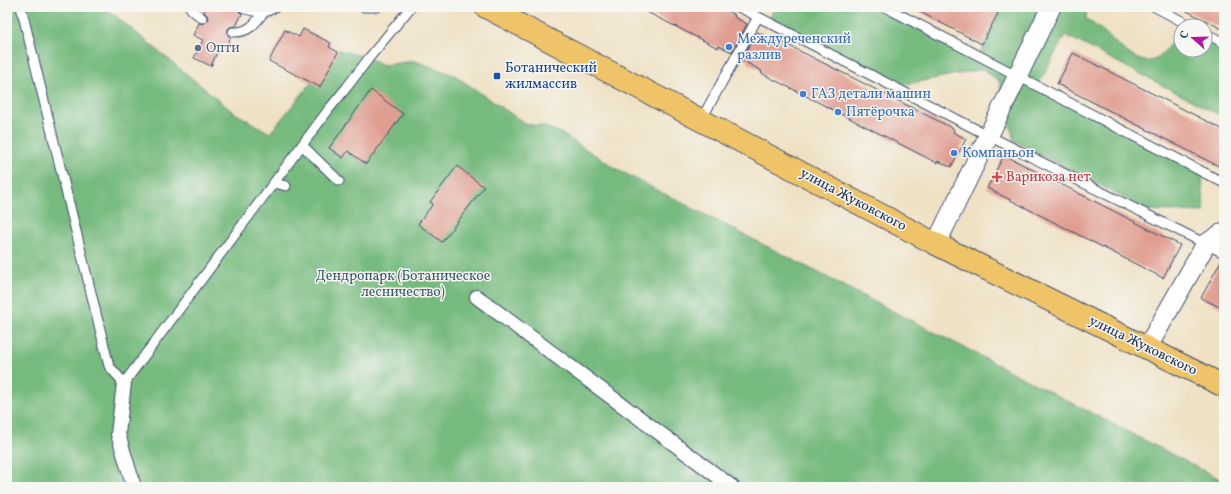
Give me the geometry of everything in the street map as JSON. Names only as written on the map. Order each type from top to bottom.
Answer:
[{"type":"main road","name":"улица Жуковского","points":[[486,7],[936,244],[1224,386]]},
{"type":"street","points":[[936,244],[989,136],[1016,76],[1051,7]]},
{"type":"street","points":[[1147,348],[1206,244],[1224,232]]},
{"type":"street","points":[[477,297],[732,487]]},
{"type":"street","points":[[124,383],[118,434],[134,487]]},
{"type":"lane","points":[[21,7],[109,366],[124,383],[302,145],[369,58],[411,7]]},
{"type":"lane","points":[[190,7],[202,18]]},
{"type":"lane","points":[[233,32],[238,33],[251,28],[263,13],[276,7]]},
{"type":"lane","points":[[364,7],[377,7]]},
{"type":"lane","points":[[739,7],[989,136],[1224,253]]},
{"type":"lane","points":[[885,7],[1224,183]]},
{"type":"lane","points":[[1155,7],[1176,18]]},
{"type":"lane","points":[[245,8],[263,13]]},
{"type":"lane","points":[[702,120],[758,17]]},
{"type":"lane","points":[[1213,37],[1224,43]]},
{"type":"lane","points":[[302,145],[339,181]]},
{"type":"lane","points":[[275,183],[286,186]]},
{"type":"green space","name":"Дендропарк (Ботаническое лесничество)","points":[[7,7],[99,7],[112,13],[233,112],[270,133],[338,50],[369,58],[382,65],[415,61],[454,75],[526,124],[545,127],[559,132],[620,171],[1224,481],[1224,487],[7,487]]},
{"type":"green space","points":[[774,7],[886,7],[979,55],[1002,7],[1087,7],[1086,19],[1104,32],[1121,48],[1142,60],[1149,61],[1156,59],[1173,41],[1173,58],[1213,58],[1213,38],[1224,44],[1224,116],[1065,35],[1037,87],[1202,172],[1204,212],[1148,210],[1014,141],[999,81],[983,69],[902,85],[770,19]]},
{"type":"building","points":[[207,7],[239,7],[239,11],[242,14],[236,26],[228,29],[228,35],[231,37],[224,50],[219,48],[211,66],[194,58],[203,40],[193,35],[199,23],[204,24],[207,21],[208,16],[204,12]]},
{"type":"building","points":[[637,7],[719,7],[735,15],[734,17],[747,24],[732,52],[719,46],[718,48]]},
{"type":"building","points":[[910,7],[986,7],[998,13],[982,44]]},
{"type":"building","points":[[1179,7],[1224,7],[1224,30],[1213,24],[1213,18],[1201,18]]},
{"type":"building","points":[[303,29],[331,43],[329,47],[338,52],[320,87],[269,61],[285,30],[299,37]]},
{"type":"building","points":[[757,32],[777,42],[778,40],[954,129],[953,132],[966,139],[951,167],[938,161],[937,163],[761,73],[762,71],[747,63],[748,61],[742,58]]},
{"type":"building","points":[[1073,53],[1224,130],[1224,169],[1057,84]]},
{"type":"building","points":[[371,90],[403,114],[366,164],[348,151],[343,158],[329,148]]},
{"type":"building","points":[[1004,155],[1180,245],[1163,278],[987,188]]},
{"type":"building","points":[[457,166],[484,187],[442,242],[418,224],[433,204],[430,202]]},
{"type":"building","points":[[1222,259],[1224,259],[1224,309],[1201,298]]},
{"type":"place","name":"Междуреченский разлив","points":[[729,47]]},
{"type":"place","name":"Опти","points":[[198,48]]},
{"type":"place","name":"Ботанический жилмассив","points":[[497,76]]},
{"type":"place","name":"ГАЗ детали машин","points":[[803,94]]},
{"type":"place","name":"Пятёрочка","points":[[838,112]]},
{"type":"place","name":"Компаньон","points":[[954,153]]},
{"type":"place","name":"Варикоза нет","points":[[997,177]]}]
